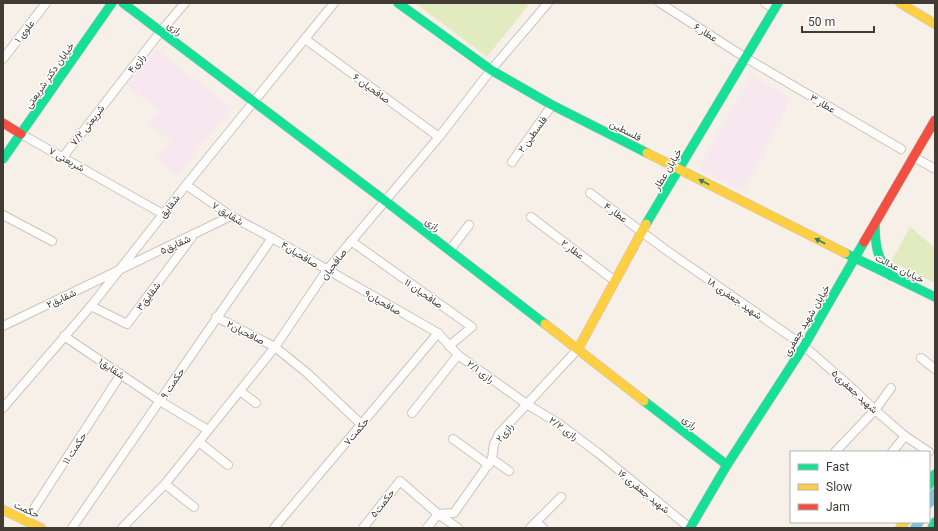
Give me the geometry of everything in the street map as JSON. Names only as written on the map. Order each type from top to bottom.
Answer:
[{"type":"main road","name":"خیابان دکتر شریعتی","points":[[3,159],[112,3]]},
{"type":"main road","name":"رازی","points":[[123,3],[450,250],[727,465]]},
{"type":"main road","name":"فلسطین","points":[[398,3],[491,70],[552,106],[855,258]]},
{"type":"main road","points":[[900,3],[935,24]]},
{"type":"main road","name":"خیابان عطار","points":[[578,349],[642,231],[777,6]]},
{"type":"main road","name":"خیابان شهید جعفری","points":[[690,528],[727,465],[804,346],[935,120]]},
{"type":"main road","points":[[3,123],[21,134]]},
{"type":"main road","points":[[875,224],[877,254],[882,266],[891,276]]},
{"type":"main road","name":"خیابان عدالت","points":[[855,258],[935,297]]},
{"type":"main road","points":[[930,483],[935,474]]},
{"type":"main road","name":"حکمت","points":[[3,510],[41,528]]},
{"type":"main road","points":[[932,528],[935,522]]},
{"type":"street","name":"علوی ۱","points":[[3,59],[6,48],[46,3]]},
{"type":"street","name":"رازی۴","points":[[112,94],[161,31],[185,3]]},
{"type":"street","name":"شقایق","points":[[3,408],[119,271],[253,101],[334,3]]},
{"type":"street","name":"صافحیان","points":[[122,528],[165,484],[275,347],[327,270],[384,200],[439,137],[491,70],[548,3]]},
{"type":"street","points":[[765,3],[777,6]]},
{"type":"street","name":"عطار ۶","points":[[663,5],[746,58]]},
{"type":"street","name":"صافحیان ۶","points":[[305,39],[439,137]]},
{"type":"street","name":"عطار ۳","points":[[746,58],[901,149]]},
{"type":"street","name":"شریعتی ۷/۲","points":[[63,157],[112,94]]},
{"type":"street","name":"فلسطین ۲","points":[[512,162],[552,106]]},
{"type":"street","name":"۷ شریعتی","points":[[21,134],[163,214]]},
{"type":"street","points":[[914,157],[935,169]]},
{"type":"street","name":"شقایق ۷","points":[[186,185],[231,216],[272,238]]},
{"type":"street","name":"عطار ۴","points":[[590,194],[666,250]]},
{"type":"street","points":[[3,215],[52,241]]},
{"type":"street","name":"شقایق۵","points":[[119,271],[231,216]]},
{"type":"street","name":"عطار ۲","points":[[531,217],[615,281]]},
{"type":"street","points":[[450,250],[469,225]]},
{"type":"street","name":"شقایق۳","points":[[90,306],[127,324],[193,235]]},
{"type":"street","name":"صافحیان۴","points":[[272,238],[327,270]]},
{"type":"street","name":"حکمت ۹","points":[[72,528],[216,317],[272,238]]},
{"type":"street","name":"صافحیان ۱۱","points":[[351,241],[472,327],[449,346]]},
{"type":"street","name":"شهید جعفری ۱۸","points":[[666,250],[804,346]]},
{"type":"street","name":"صافحیان۹","points":[[327,270],[438,333]]},
{"type":"street","name":"شقایق۲","points":[[3,326],[119,271]]},
{"type":"street","name":"صافحیان۲","points":[[216,317],[275,347],[307,373],[361,424]]},
{"type":"street","name":"رازی ۲/۱","points":[[438,333],[458,355],[528,405]]},
{"type":"street","name":"حکمت۷","points":[[274,528],[438,333]]},
{"type":"street","name":"شقایق۱","points":[[64,336],[160,401],[208,430]]},
{"type":"street","name":"شهید جعفری۵","points":[[804,346],[854,389],[875,410],[906,436],[928,451]]},
{"type":"street","name":"رازی۲","points":[[438,514],[454,513],[491,462],[494,444],[500,434],[578,349]]},
{"type":"street","points":[[412,413],[458,355]]},
{"type":"street","points":[[921,358],[935,369]]},
{"type":"street","name":"حکمت ۱۱","points":[[26,521],[121,374]]},
{"type":"street","points":[[836,451],[875,410],[891,388]]},
{"type":"street","points":[[240,391],[256,403]]},
{"type":"street","name":"رازی ۲/۲","points":[[528,405],[558,423],[598,453]]},
{"type":"street","points":[[893,451],[906,436]]},
{"type":"street","points":[[453,438],[491,462],[509,471]]},
{"type":"street","points":[[199,442],[228,465]]},
{"type":"street","name":"شهید جعفری ۱۶","points":[[598,453],[690,528]]},
{"type":"street","name":"حکمت۵","points":[[363,528],[400,481],[438,514]]},
{"type":"street","points":[[165,484],[194,507]]},
{"type":"street","points":[[543,528],[533,525],[561,497]]},
{"type":"street","points":[[427,528],[438,514],[458,528]]},
{"type":"shaded area","points":[[156,49],[231,108],[177,175],[157,159],[171,141],[149,124],[159,110],[127,85]]},
{"type":"shaded area","points":[[751,76],[791,98],[743,192],[701,171],[700,164]]},
{"type":"green space","points":[[415,3],[530,3],[487,57]]},
{"type":"green space","points":[[910,227],[935,248],[935,283],[891,262]]},
{"type":"waterway","points":[[930,501],[935,493]]},
{"type":"waterway","points":[[915,528],[918,523]]},
{"type":"traffic: fast","points":[[3,159],[112,3]]},
{"type":"traffic: fast","points":[[123,3],[384,200],[545,324]]},
{"type":"traffic: fast","points":[[398,3],[491,70],[552,105],[647,153]]},
{"type":"traffic: fast","points":[[646,224],[778,3]]},
{"type":"traffic: fast","points":[[875,224],[878,252],[886,270],[891,276]]},
{"type":"traffic: fast","points":[[690,528],[727,465],[804,346],[864,242]]},
{"type":"traffic: fast","points":[[845,253],[935,297]]},
{"type":"traffic: fast","points":[[644,401],[727,465]]},
{"type":"traffic: fast","points":[[930,483],[935,474]]},
{"type":"traffic: fast","points":[[932,528],[935,522]]},
{"type":"traffic: slow","points":[[900,3],[935,24]]},
{"type":"traffic: slow","points":[[647,153],[845,253]]},
{"type":"traffic: slow","points":[[578,349],[646,224]]},
{"type":"traffic: slow","points":[[545,324],[644,401]]},
{"type":"traffic: slow","points":[[3,510],[41,528]]},
{"type":"traffic: slow","points":[[900,528],[904,523]]},
{"type":"traffic: jam","points":[[864,242],[935,120]]},
{"type":"traffic: jam","points":[[3,123],[21,134]]}]
